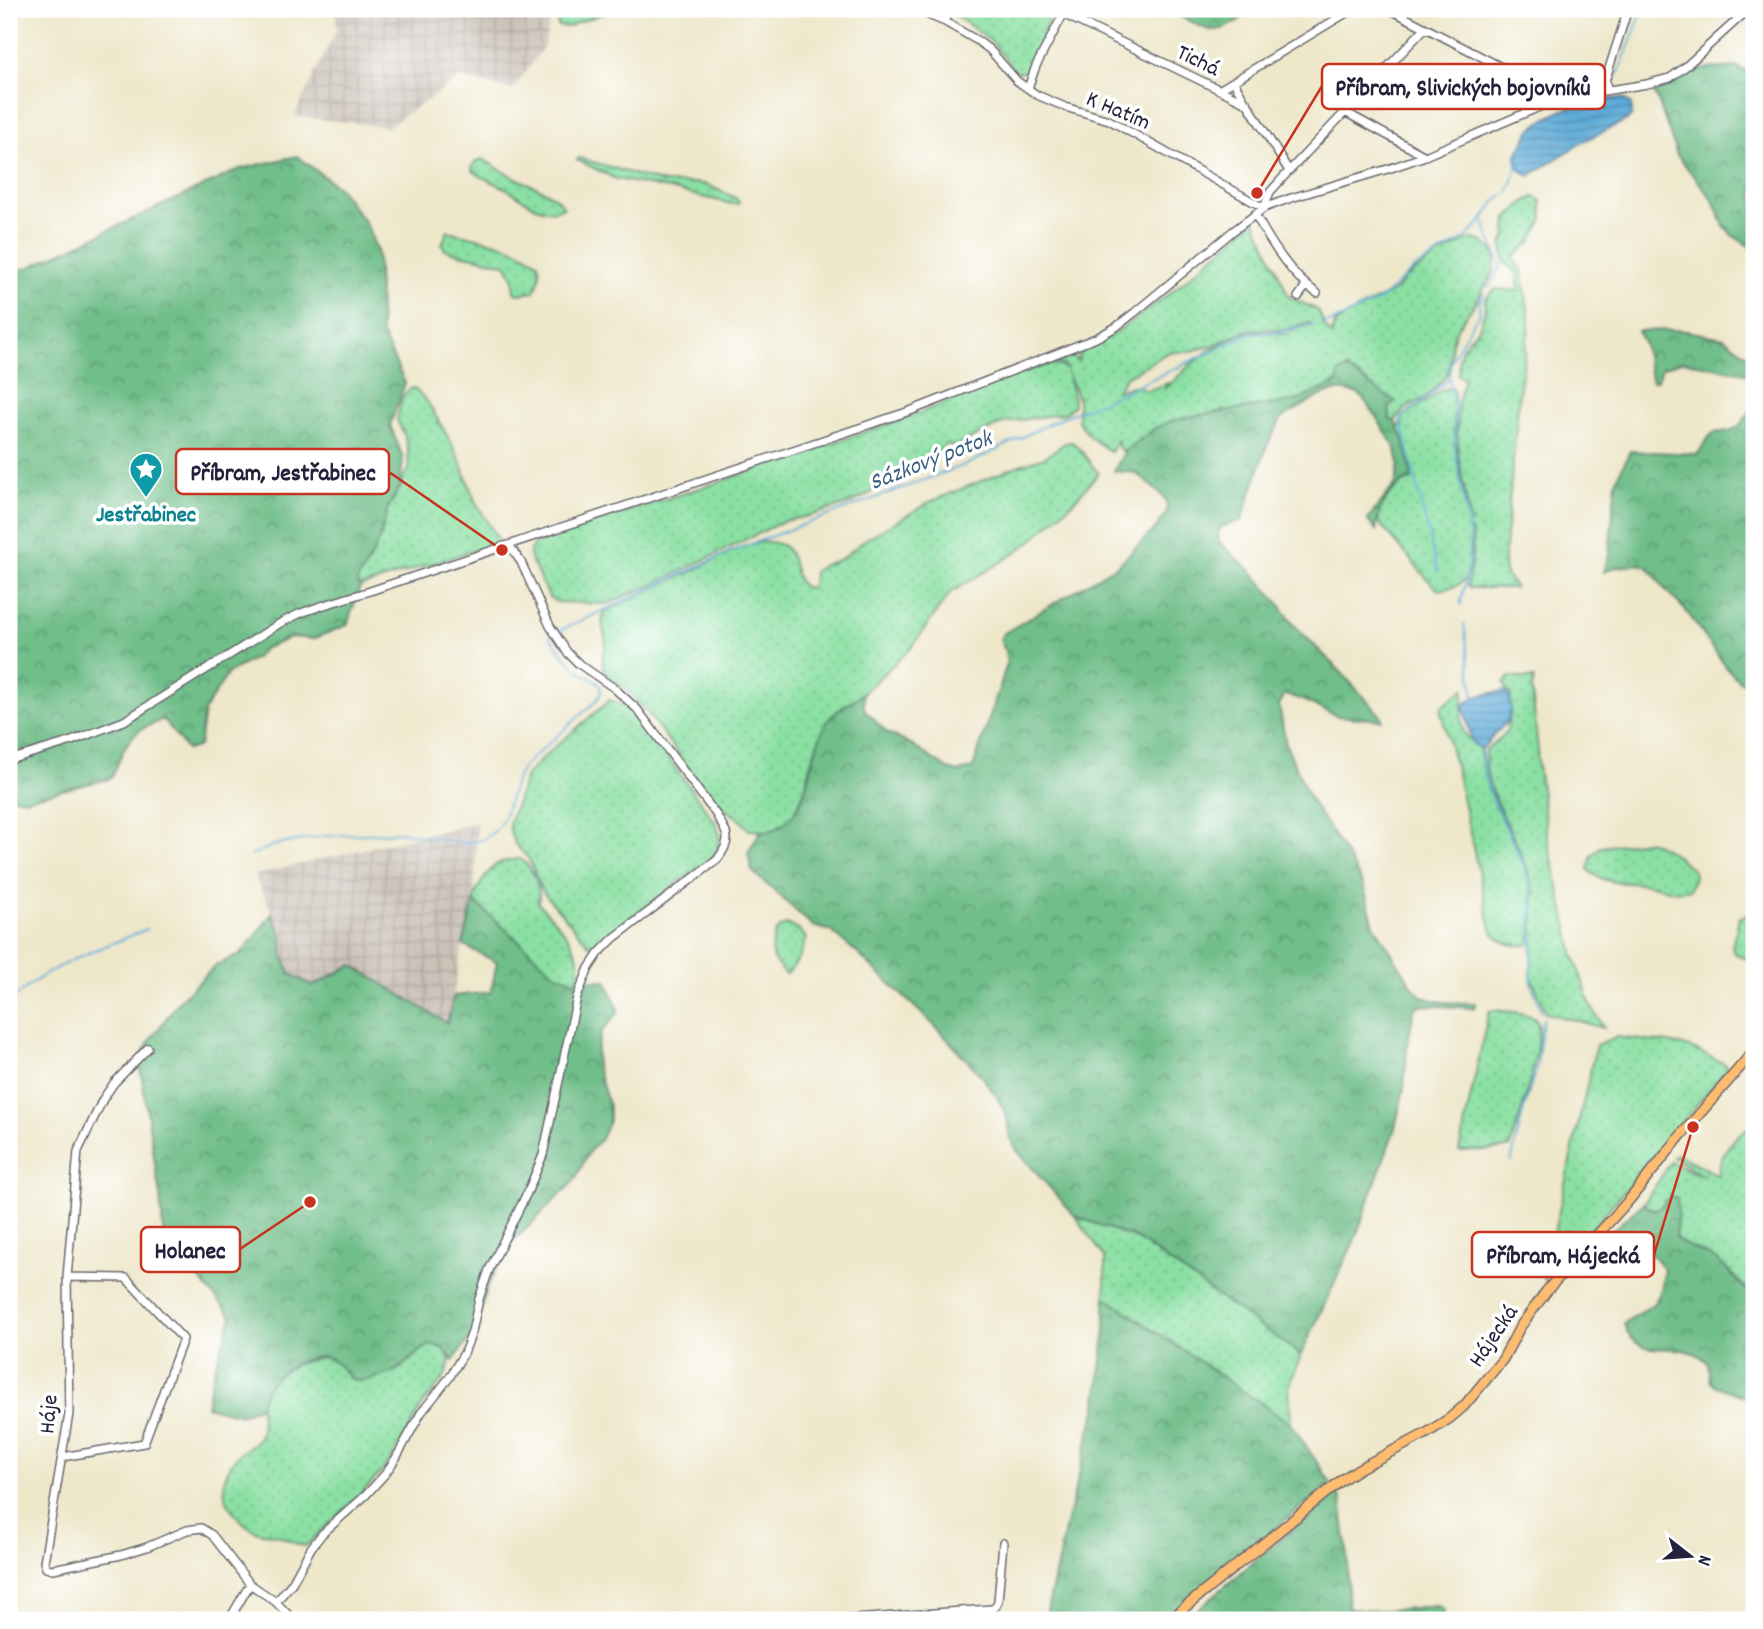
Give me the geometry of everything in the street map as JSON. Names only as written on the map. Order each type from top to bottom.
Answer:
[{"type":"main road","name":"Hájecká","points":[[1171,1620],[1343,1479],[1427,1433],[1464,1406],[1503,1359],[1520,1327],[1549,1288],[1630,1199],[1754,1051]]},
{"type":"street","name":"K Hatím","points":[[914,9],[978,41],[990,50],[1017,80],[1037,95],[1065,107],[1109,120],[1264,208]]},
{"type":"street","points":[[944,22],[947,9]]},
{"type":"street","points":[[1219,90],[1353,9]]},
{"type":"street","points":[[1389,9],[1505,69],[1543,93],[1551,102]]},
{"type":"street","points":[[1608,90],[1605,81],[1628,9]]},
{"type":"street","points":[[9,760],[69,743],[124,721],[256,637],[301,613],[910,411],[1096,338],[1134,313],[1264,208],[1425,156],[1551,102],[1662,81],[1678,73],[1749,9]]},
{"type":"street","points":[[1028,88],[1036,66],[1064,12]]},
{"type":"street","name":"Tichá","points":[[1064,12],[1247,103]]},
{"type":"street","points":[[1264,208],[1270,192],[1425,28]]},
{"type":"street","points":[[1234,82],[1289,171]]},
{"type":"street","points":[[1346,112],[1425,156]]},
{"type":"street","points":[[1255,214],[1267,237],[1306,286],[1317,293]]},
{"type":"street","points":[[1298,297],[1306,286]]},
{"type":"street","points":[[276,1602],[292,1583],[322,1534],[366,1495],[385,1474],[421,1413],[449,1378],[464,1353],[489,1270],[543,1155],[577,997],[589,968],[614,938],[717,860],[726,848],[728,839],[727,832],[715,813],[637,709],[620,692],[579,664],[567,652],[550,626],[521,562],[509,545]]},
{"type":"street","name":"Háje","points":[[148,1048],[114,1083],[103,1099],[78,1151],[67,1277],[69,1414],[44,1562],[47,1568],[53,1569],[121,1555],[187,1530],[201,1528],[212,1535],[250,1584],[276,1602],[293,1620]]},
{"type":"street","points":[[62,1457],[144,1443],[183,1339],[125,1278],[67,1277]]},
{"type":"street","points":[[843,1620],[992,1609],[998,1601],[1003,1542]]},
{"type":"street","points":[[229,1620],[250,1584]]},
{"type":"street","points":[[959,1620],[961,1611]]},
{"type":"shaded area","points":[[335,9],[529,9],[550,20],[544,46],[513,90],[460,78],[387,127],[294,116],[337,29]]},
{"type":"shaded area","points":[[477,822],[474,901],[448,1023],[352,965],[313,986],[289,974],[283,955],[282,935],[255,875]]},
{"type":"green space","points":[[565,9],[617,9],[570,27],[558,26],[557,18]]},
{"type":"green space","points":[[957,9],[1052,9],[1026,72],[1016,72],[992,42],[958,17]]},
{"type":"green space","points":[[1165,9],[1249,9],[1233,24],[1211,30]]},
{"type":"green space","points":[[1736,67],[1754,75],[1754,249],[1732,235],[1723,224],[1713,200],[1677,155],[1650,85],[1672,79],[1688,70]]},
{"type":"green space","points":[[297,156],[339,188],[367,225],[377,251],[381,332],[405,383],[390,425],[403,458],[400,486],[387,510],[374,552],[357,581],[360,587],[347,625],[313,639],[292,637],[263,649],[257,657],[228,673],[204,711],[199,746],[187,750],[163,719],[145,727],[131,738],[112,777],[26,799],[9,797],[9,271],[28,268],[240,169]]},
{"type":"green space","points":[[579,158],[664,183],[707,185],[736,198],[739,202],[732,204],[616,179],[577,160]]},
{"type":"green space","points":[[482,159],[548,193],[564,207],[549,211],[541,209],[480,176],[472,168]]},
{"type":"green space","points":[[1534,197],[1541,201],[1543,219],[1531,242],[1513,258],[1522,271],[1529,314],[1504,559],[1506,573],[1514,588],[1467,586],[1473,550],[1471,529],[1471,555],[1467,575],[1459,584],[1438,590],[1380,524],[1378,514],[1388,497],[1397,487],[1412,480],[1405,442],[1398,431],[1402,417],[1409,411],[1442,390],[1453,388],[1458,464],[1471,525],[1458,453],[1458,404],[1464,378],[1458,375],[1459,358],[1463,347],[1480,326],[1485,299],[1495,289],[1518,291],[1518,274],[1505,263],[1502,245],[1506,236],[1507,219],[1524,202]]},
{"type":"green space","points":[[1255,220],[1289,297],[1318,310],[1325,327],[1332,335],[1335,323],[1396,290],[1404,279],[1437,256],[1466,241],[1474,239],[1483,242],[1494,252],[1495,260],[1494,271],[1458,327],[1452,342],[1449,370],[1445,378],[1425,398],[1405,409],[1395,421],[1390,421],[1389,407],[1394,401],[1346,369],[1337,383],[1296,401],[1171,421],[1155,428],[1125,451],[1118,447],[1118,439],[1111,452],[1090,437],[1078,421],[1078,399],[1067,371],[1074,405],[1065,413],[1003,423],[960,444],[946,444],[934,458],[891,477],[869,494],[851,503],[784,521],[659,582],[607,604],[556,602],[549,597],[530,558],[530,550],[534,544],[584,525],[909,417],[1027,371],[1053,363],[1066,369],[1053,360],[1069,351],[1078,362],[1080,350],[1114,334],[1179,286]],"holes":[[[1306,322],[1311,324],[1287,334],[1256,331],[1241,334],[1208,351],[1164,390],[1168,383],[1146,391],[1136,385],[1116,391],[1126,377],[1169,352],[1186,352],[1212,346],[1252,329],[1286,330]]]},
{"type":"green space","points":[[448,231],[506,246],[538,262],[538,285],[533,292],[518,294],[507,265],[445,249],[442,244]]},
{"type":"green space","points":[[1680,330],[1724,338],[1754,360],[1754,375],[1683,361],[1662,368],[1657,380],[1652,381],[1638,331]]},
{"type":"green space","points":[[1346,369],[1395,401],[1389,407],[1390,420],[1395,421],[1408,457],[1412,480],[1403,481],[1388,497],[1379,512],[1376,530],[1368,519],[1396,483],[1399,464],[1396,449],[1359,394],[1342,390],[1324,394],[1281,419],[1267,446],[1242,520],[1221,527],[1218,533],[1219,542],[1252,572],[1293,624],[1381,716],[1382,720],[1337,716],[1285,694],[1279,705],[1286,745],[1310,799],[1351,863],[1363,885],[1374,925],[1413,987],[1433,1000],[1475,1003],[1474,1008],[1420,1005],[1414,1009],[1404,1088],[1395,1128],[1355,1239],[1301,1355],[1137,1239],[1075,1216],[1018,1152],[1010,1139],[1006,1114],[979,1073],[933,1024],[855,951],[831,931],[813,926],[752,871],[748,853],[759,833],[777,828],[791,817],[799,806],[826,724],[838,711],[863,693],[864,709],[887,733],[910,744],[948,769],[959,772],[973,768],[1007,664],[1000,639],[1003,634],[1118,565],[1156,528],[1166,514],[1167,504],[1163,496],[1136,473],[1114,471],[1125,451],[1155,428],[1171,421],[1296,401],[1337,383],[1339,372]]},
{"type":"green space","points":[[414,388],[427,401],[452,444],[475,501],[499,541],[360,587],[357,581],[381,536],[387,510],[409,469],[408,450],[397,420],[403,396]]},
{"type":"green space","points":[[1754,407],[1754,688],[1738,680],[1727,668],[1687,612],[1648,567],[1639,564],[1612,568],[1604,572],[1609,554],[1616,481],[1630,451],[1698,454],[1713,433],[1730,431],[1740,425]]},
{"type":"green space","points":[[1072,442],[1099,473],[1073,502],[1030,542],[950,593],[911,648],[863,693],[827,721],[812,758],[798,806],[791,818],[771,831],[749,830],[735,816],[718,807],[646,711],[605,672],[602,660],[606,644],[602,622],[604,612],[737,549],[762,542],[776,543],[786,548],[800,583],[811,588],[814,571],[841,559],[866,539],[932,501],[1045,457],[1065,443]]},
{"type":"green space","points":[[1509,677],[1534,679],[1532,689],[1537,758],[1547,836],[1574,955],[1591,1006],[1604,1028],[1546,1013],[1531,976],[1534,890],[1525,862],[1492,792],[1486,766],[1486,750],[1506,733],[1511,693],[1504,683]]},
{"type":"green space","points":[[1464,689],[1461,719],[1464,733],[1479,748],[1488,789],[1525,866],[1532,893],[1532,931],[1528,945],[1507,943],[1498,938],[1491,929],[1441,712],[1441,707]]},
{"type":"green space","points":[[609,700],[632,712],[648,731],[716,823],[719,840],[713,857],[630,918],[603,942],[589,945],[542,891],[529,859],[515,844],[509,823],[527,774]]},
{"type":"green space","points":[[1646,841],[1665,848],[1693,870],[1690,889],[1672,890],[1646,884],[1615,882],[1600,878],[1588,869],[1592,855],[1601,847]]},
{"type":"green space","points":[[521,859],[529,868],[538,885],[538,903],[561,928],[574,948],[578,958],[577,980],[554,973],[474,901],[479,886],[491,870],[499,863]]},
{"type":"green space","points":[[474,901],[554,973],[574,981],[606,980],[618,1013],[602,1031],[597,1048],[596,1066],[609,1106],[609,1121],[601,1139],[589,1152],[574,1181],[511,1242],[503,1254],[486,1290],[476,1330],[453,1361],[439,1347],[426,1347],[394,1371],[357,1381],[329,1358],[313,1358],[279,1374],[267,1388],[260,1406],[240,1415],[206,1406],[215,1367],[232,1316],[164,1239],[139,1060],[179,1001],[216,965],[241,954],[272,914],[282,935],[283,955],[290,974],[313,986],[352,965],[447,1023],[454,996],[491,992],[497,962],[463,945]]},
{"type":"green space","points":[[1746,915],[1754,919],[1754,962],[1734,953],[1732,947],[1739,918]]},
{"type":"green space","points":[[787,924],[799,930],[806,938],[799,958],[786,975],[772,955],[772,945],[776,931]]},
{"type":"green space","points":[[1489,1011],[1522,1013],[1536,1020],[1539,1028],[1535,1061],[1510,1147],[1459,1151]]},
{"type":"green space","points":[[1616,1037],[1677,1044],[1725,1064],[1725,1071],[1545,1281],[1536,1268],[1540,1262],[1547,1259],[1551,1246],[1596,1045]]},
{"type":"green space","points":[[1754,1125],[1754,1290],[1749,1291],[1718,1261],[1681,1243],[1675,1237],[1678,1215],[1670,1196],[1655,1210],[1644,1203],[1671,1162],[1705,1177],[1673,1157],[1677,1154],[1718,1175],[1721,1160],[1729,1145]]},
{"type":"green space","points":[[1670,1196],[1677,1198],[1675,1237],[1685,1245],[1715,1259],[1740,1284],[1754,1292],[1754,1400],[1714,1385],[1710,1381],[1708,1363],[1698,1355],[1684,1350],[1644,1347],[1629,1335],[1624,1324],[1657,1299],[1664,1269],[1654,1257],[1621,1232],[1610,1232],[1644,1203],[1655,1210]]},
{"type":"green space","points":[[1075,1216],[1137,1239],[1301,1355],[1289,1387],[1291,1424],[1105,1297],[1105,1258]]},
{"type":"green space","points":[[1105,1297],[1291,1424],[1331,1483],[1162,1620],[1045,1620],[1096,1409],[1105,1333]]},
{"type":"green space","points":[[436,1345],[448,1355],[447,1371],[422,1406],[394,1455],[365,1490],[306,1546],[277,1535],[256,1531],[234,1513],[226,1497],[225,1479],[237,1456],[260,1435],[262,1396],[274,1378],[294,1366],[326,1357],[336,1363],[351,1379],[360,1381],[396,1371],[427,1346]]},
{"type":"green space","points":[[1333,1495],[1341,1498],[1347,1550],[1348,1608],[1379,1610],[1438,1606],[1444,1610],[1442,1620],[1186,1620],[1199,1608]]},
{"type":"water","points":[[1621,98],[1631,104],[1632,114],[1629,119],[1586,140],[1529,176],[1519,168],[1516,160],[1519,151],[1530,131],[1538,124],[1582,102]]},
{"type":"water","points":[[1505,691],[1511,703],[1510,716],[1482,749],[1472,741],[1463,706],[1477,697]]},
{"type":"waterway","name":"Sázkový potok","points":[[1615,82],[1643,9]]},
{"type":"waterway","name":"Sázkový potok","points":[[1325,324],[1381,299],[1415,268],[1466,238],[1495,202],[1507,193],[1518,162]]},
{"type":"waterway","points":[[1484,222],[1501,267],[1488,287]]},
{"type":"waterway","points":[[1461,605],[1468,570],[1470,537],[1455,449],[1455,404],[1449,378],[1451,361],[1480,313],[1479,303],[1484,293]]},
{"type":"waterway","name":"Sázkový potok","points":[[559,631],[732,551],[970,463],[1063,417],[1102,402],[1252,333],[1273,333],[1316,325]]},
{"type":"waterway","points":[[1438,572],[1401,420],[1402,416],[1448,380]]},
{"type":"waterway","points":[[1464,624],[1474,698]]},
{"type":"waterway","name":"Sázkový potok","points":[[252,855],[274,845],[325,836],[402,832],[462,843],[480,841],[494,832],[503,820],[521,770],[594,703],[601,692],[599,683],[574,666],[550,636]]},
{"type":"waterway","points":[[1481,749],[1486,781],[1492,798],[1530,883],[1531,983],[1542,1012]]},
{"type":"waterway","name":"Sázkový potok","points":[[9,1003],[57,968],[147,929]]},
{"type":"waterway","points":[[1511,1162],[1537,1065],[1543,1018]]},
{"type":"place","name":"Příbram, Slivických bojovníků","points":[[1257,193]]},
{"type":"place","name":"Jestřabinec","points":[[146,499]]},
{"type":"place","name":"Příbram, Jestřabinec","points":[[502,550]]},
{"type":"place","name":"Příbram, Hájecká","points":[[1693,1127]]},
{"type":"place","name":"Holanec","points":[[310,1202]]}]
